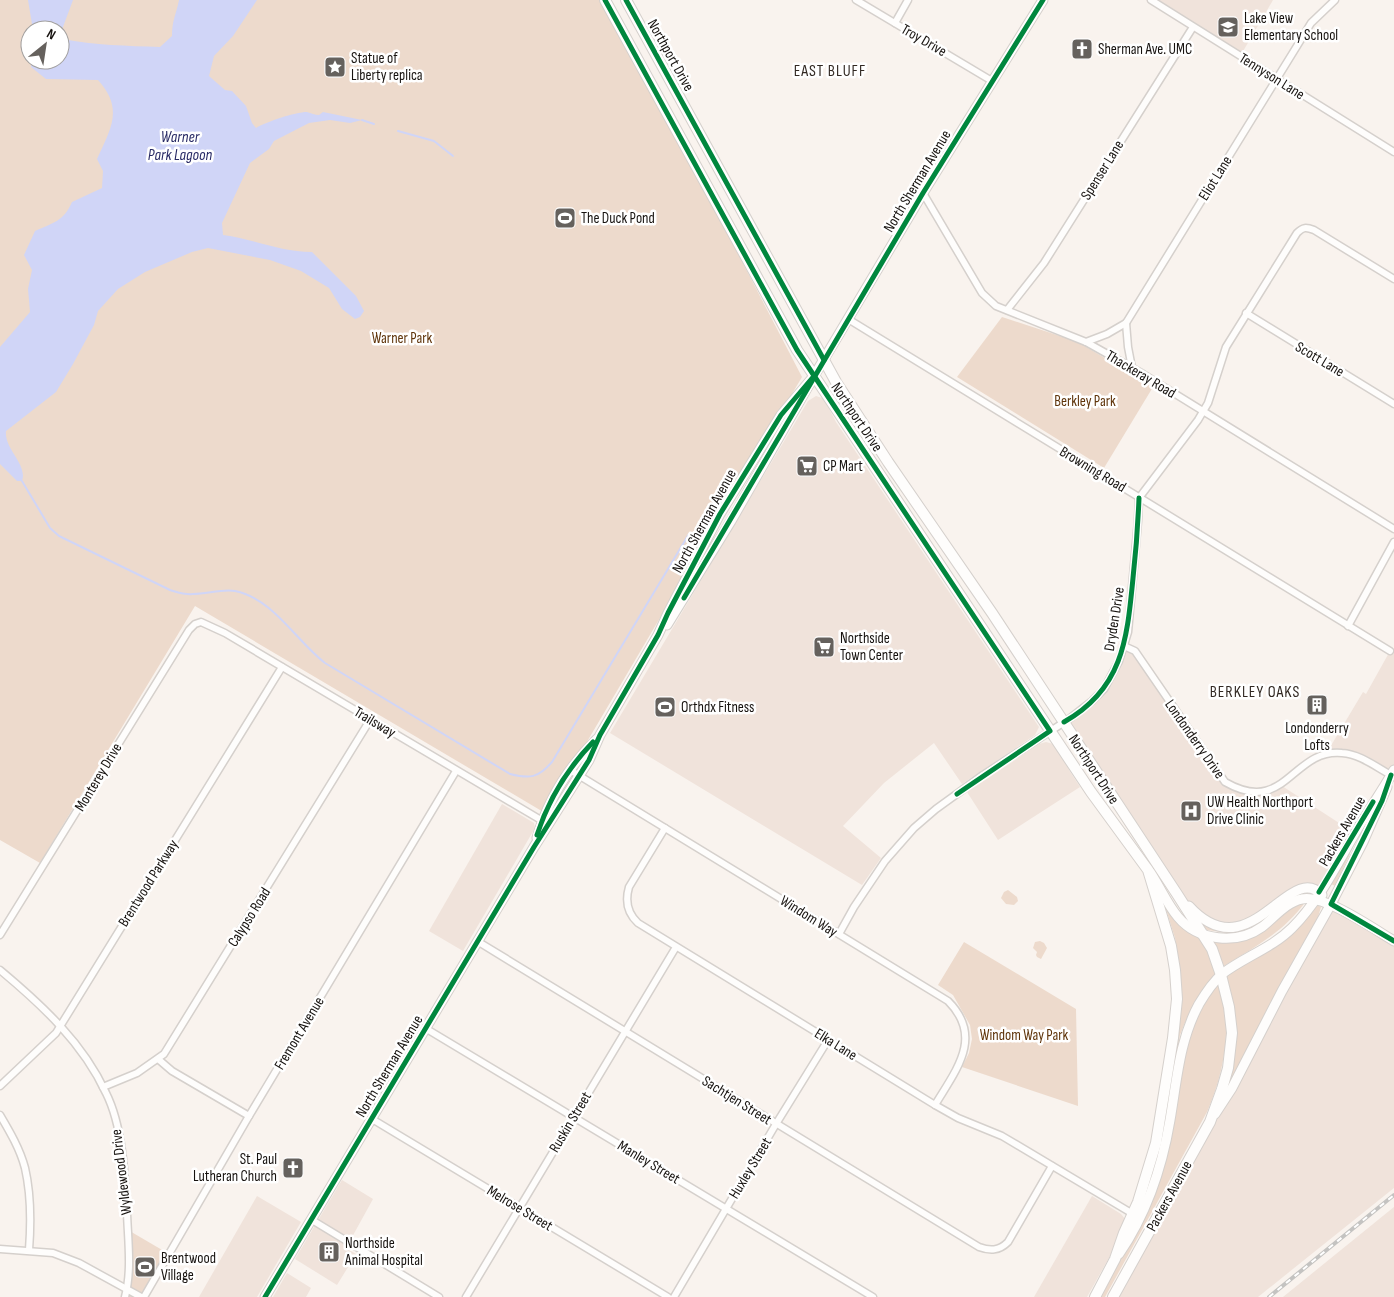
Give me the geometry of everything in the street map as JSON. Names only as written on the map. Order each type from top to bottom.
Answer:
[{"type":"main road","name":"Northport Drive","points":[[605,0],[782,324],[814,376],[1091,792],[1148,870],[1171,946],[1175,970],[1177,999],[1173,1038],[1156,1143],[1116,1260],[1095,1297]]},
{"type":"main road","name":"Northport Drive","points":[[626,0],[824,360],[888,462],[1064,722],[1212,949],[1222,975],[1232,1033],[1228,1068],[1210,1122]]},
{"type":"main road","points":[[928,546],[941,551],[956,561]]},
{"type":"main road","name":"Packers Avenue","points":[[1113,1297],[1210,1122]]},
{"type":"street","name":"Troy Drive","points":[[856,0],[992,81]]},
{"type":"street","points":[[895,23],[908,0]]},
{"type":"street","name":"North Sherman Avenue","points":[[658,636],[674,616],[725,532],[814,376],[923,193],[1042,0]]},
{"type":"street","name":"Tennyson Lane","points":[[1151,0],[1394,152]]},
{"type":"street","name":"Eliot Lane","points":[[1086,342],[1107,334],[1126,323],[1312,23],[1335,0]]},
{"type":"street","name":"Spenser Lane","points":[[1007,310],[1044,264],[1193,27]]},
{"type":"street","name":"Thackeray Road","points":[[923,193],[982,293],[992,303],[1086,342],[1203,411],[1394,529]]},
{"type":"street","points":[[1139,498],[1203,411],[1217,380],[1226,347],[1297,233],[1302,228],[1314,230],[1394,279]]},
{"type":"street","name":"Scott Lane","points":[[1246,314],[1394,404]]},
{"type":"street","name":"Browning Road","points":[[848,320],[1390,651]]},
{"type":"street","points":[[1126,323],[1132,368]]},
{"type":"street","name":"North Sherman Avenue","points":[[265,1297],[534,847],[545,823],[580,775],[600,735],[658,636],[708,536],[742,476],[785,409],[814,376]]},
{"type":"street","name":"Dryden Drive","points":[[840,934],[854,908],[885,860],[914,828],[936,808],[1064,722],[1092,701],[1104,689],[1120,661],[1128,632],[1139,498]]},
{"type":"street","points":[[1348,626],[1394,542]]},
{"type":"street","name":"Trailsway","points":[[200,622],[220,630],[545,823]]},
{"type":"street","name":"Monterey Drive","points":[[0,935],[189,630],[200,622]]},
{"type":"street","name":"Londonderry Drive","points":[[1124,646],[1135,651],[1225,782],[1235,788],[1254,793],[1264,793],[1285,782],[1314,759],[1337,752],[1357,756],[1392,773]]},
{"type":"street","name":"Brentwood Parkway","points":[[0,1086],[54,1036],[282,667]]},
{"type":"street","name":"Calypso Road","points":[[103,1087],[137,1073],[164,1054],[184,1025],[370,720]]},
{"type":"street","name":"North Sherman Avenue","points":[[545,823],[549,805],[570,770],[600,735]]},
{"type":"street","name":"Windom Way","points":[[570,770],[948,1001],[958,1012],[965,1025],[966,1044],[960,1063],[935,1105]]},
{"type":"street","name":"Fremont Avenue","points":[[142,1297],[456,771]]},
{"type":"street","name":"Packers Avenue","points":[[1116,1260],[1130,1238],[1156,1181],[1167,1138],[1182,1049],[1188,1026],[1209,990],[1222,975],[1241,961],[1267,947],[1289,931],[1302,918],[1392,773]]},
{"type":"street","name":"Packers Avenue","points":[[1210,1122],[1225,1100],[1282,991],[1331,904],[1382,801],[1392,773]]},
{"type":"street","name":"Elka Lane","points":[[665,828],[629,887],[626,900],[633,918],[676,947],[935,1105],[958,1118],[1002,1136],[1133,1214]]},
{"type":"street","points":[[1148,870],[1180,919],[1202,934],[1210,937],[1225,938],[1247,935],[1261,928],[1291,904],[1302,899],[1317,896]]},
{"type":"street","points":[[1177,894],[1195,914],[1204,920],[1217,926],[1232,927],[1255,921],[1285,897],[1299,889],[1312,888],[1317,896],[1394,941]]},
{"type":"street","name":"Sachtjen Street","points":[[477,941],[979,1247],[987,1250],[1000,1248],[1008,1242],[1052,1166]]},
{"type":"street","name":"Ruskin Street","points":[[466,1297],[676,947]]},
{"type":"street","name":"Wyldewood Drive","points":[[0,970],[73,1040],[87,1058],[107,1095],[117,1125],[122,1151],[128,1244],[127,1289],[125,1297]]},
{"type":"street","name":"Manley Street","points":[[425,1028],[873,1297]]},
{"type":"street","name":"Huxley Street","points":[[674,1297],[828,1040]]},
{"type":"street","points":[[158,1059],[172,1071],[249,1116]]},
{"type":"street","points":[[0,1115],[11,1134],[25,1168],[28,1194],[29,1250]]},
{"type":"street","name":"Melrose Street","points":[[372,1119],[668,1297]]},
{"type":"street","points":[[312,1220],[439,1297]]},
{"type":"street","points":[[0,1249],[53,1253],[79,1263],[142,1297]]},
{"type":"shaded area","name":"Lake View Elementary School","points":[[1157,0],[1273,0],[1242,53]]},
{"type":"shaded area","name":"Northside Town Center","points":[[816,396],[822,398],[826,403],[836,422],[1039,727],[1035,735],[962,784],[934,743],[884,783],[843,826],[881,858],[862,885],[610,733],[808,401]]},
{"type":"shaded area","points":[[1124,646],[1134,650],[1225,782],[1254,793],[1279,784],[1353,832],[1319,892],[1306,888],[1262,917],[1232,927],[1195,914],[1064,722],[1104,689]]},
{"type":"shaded area","points":[[1390,651],[1394,654],[1394,770],[1391,775],[1352,754],[1326,754],[1363,692],[1366,694]]},
{"type":"shaded area","points":[[1046,742],[1053,744],[1065,759],[1069,770],[1080,787],[998,840],[967,792],[1039,744]]},
{"type":"shaded area","points":[[502,804],[534,823],[535,828],[463,951],[429,931]]},
{"type":"shaded area","points":[[1331,904],[1394,941],[1394,1188],[1258,1297],[1113,1297]]},
{"type":"shaded area","points":[[342,1180],[373,1199],[346,1248],[356,1254],[337,1285],[295,1259]]},
{"type":"shaded area","points":[[257,1196],[301,1222],[257,1297],[199,1297]]},
{"type":"shaded area","points":[[1092,1196],[1121,1214],[1125,1222],[1110,1256],[1087,1297],[1034,1297]]},
{"type":"shaded area","points":[[1394,1207],[1394,1297],[1283,1297]]},
{"type":"shaded area","points":[[287,1273],[311,1288],[306,1297],[273,1297]]},
{"type":"green space","name":"Warner Park","points":[[0,0],[599,0],[721,221],[802,377],[545,813],[195,606],[40,863],[0,840]]},
{"type":"green space","name":"Berkley Park","points":[[1002,317],[1078,342],[1153,387],[1104,468],[957,377]]},
{"type":"green space","points":[[1349,853],[1335,886],[1331,884],[1332,881]]},
{"type":"green space","points":[[1008,890],[1017,897],[1018,901],[1014,905],[1006,904],[1001,898],[1004,892]]},
{"type":"green space","points":[[1306,901],[1279,930],[1224,966],[1211,939],[1240,938],[1293,904]]},
{"type":"green space","points":[[1317,905],[1321,907],[1318,917],[1263,1018],[1228,1088],[1233,1059],[1226,976],[1248,962]]},
{"type":"green space","points":[[1165,906],[1198,935],[1208,952],[1216,974],[1204,988],[1195,1003],[1180,1035],[1161,1148],[1149,1189],[1142,1201],[1181,1004],[1180,967],[1175,938]]},
{"type":"green space","points":[[1204,922],[1238,929],[1239,932],[1230,933],[1207,930],[1202,924]]},
{"type":"green space","points":[[1040,941],[1047,948],[1041,959],[1037,957],[1037,952],[1033,948],[1035,942]]},
{"type":"green space","name":"Windom Way Park","points":[[964,942],[1076,1009],[1078,1106],[962,1067],[969,1053],[972,1039],[970,1025],[953,995],[938,985]]},
{"type":"green space","points":[[1218,985],[1220,985],[1224,1001],[1226,1033],[1222,1066],[1213,1097],[1207,1112],[1105,1297],[1099,1297],[1136,1230],[1160,1179],[1171,1139],[1188,1045],[1195,1023],[1205,1003]]},
{"type":"green space","name":"Brentwood Village","points":[[128,1230],[169,1254],[144,1297],[127,1297]]},
{"type":"water","points":[[28,0],[73,0],[66,20],[31,20]]},
{"type":"water","name":"Warner Park Lagoon","points":[[179,0],[257,0],[233,36],[214,56],[209,76],[225,90],[232,91],[246,106],[252,123],[256,128],[281,118],[307,112],[319,115],[323,112],[362,120],[350,123],[330,120],[309,123],[274,141],[269,149],[250,163],[222,223],[223,235],[278,248],[312,252],[356,296],[364,311],[360,317],[355,319],[342,309],[329,288],[301,271],[270,260],[208,248],[192,252],[145,272],[118,289],[98,311],[94,325],[56,392],[6,431],[8,444],[22,469],[22,481],[17,481],[0,464],[0,347],[30,312],[28,289],[32,270],[24,255],[35,231],[62,217],[72,202],[102,188],[103,171],[97,159],[107,138],[113,110],[106,90],[98,80],[46,79],[35,70],[70,70],[70,40],[123,46],[160,47],[172,36],[173,22]]},
{"type":"waterway","points":[[362,120],[374,124]]},
{"type":"waterway","points":[[398,131],[434,141],[453,156]]},
{"type":"waterway","points":[[22,481],[50,528],[59,536],[170,590],[190,594],[235,591],[249,595],[273,611],[325,663],[510,774],[528,777],[538,774],[552,762],[689,534]]},
{"type":"railway","points":[[1269,1297],[1394,1195]]},
{"type":"cycle path","points":[[605,0],[797,350],[1050,731],[957,794]]},
{"type":"cycle path","points":[[626,0],[824,360]]},
{"type":"cycle path","points":[[684,598],[923,193],[1043,0]]},
{"type":"cycle path","points":[[265,1297],[534,847],[589,760],[600,735],[658,635],[720,514],[781,415],[814,376]]},
{"type":"cycle path","points":[[1064,722],[1084,709],[1099,694],[1110,678],[1118,660],[1124,642],[1131,600],[1139,498]]},
{"type":"cycle path","points":[[537,835],[553,797],[567,774],[593,742]]},
{"type":"cycle path","points":[[1391,775],[1382,801],[1331,904],[1394,941]]},
{"type":"cycle path","points":[[1319,892],[1373,802]]},
{"type":"place","name":"Lake View Elementary School","points":[[1228,27]]},
{"type":"place","name":"Sherman Ave. UMC","points":[[1082,49]]},
{"type":"place","name":"Statue of Liberty replica","points":[[335,67]]},
{"type":"place","name":"The Duck Pond","points":[[565,218]]},
{"type":"place","name":"CP Mart","points":[[807,466]]},
{"type":"place","name":"Northside Town Center","points":[[824,647]]},
{"type":"place","name":"Londonderry Lofts","points":[[1317,705]]},
{"type":"place","name":"Orthdx Fitness","points":[[665,707]]},
{"type":"place","name":"UW Health Northport Drive Clinic","points":[[1191,811]]},
{"type":"place","name":"St. Paul Lutheran Church","points":[[293,1168]]},
{"type":"place","name":"Northside Animal Hospital","points":[[329,1252]]},
{"type":"place","name":"Brentwood Village","points":[[145,1267]]},
{"type":"district","name":"EAST BLUFF","points":[[830,70]]},
{"type":"district","name":"BERKLEY OAKS","points":[[1255,691]]}]
